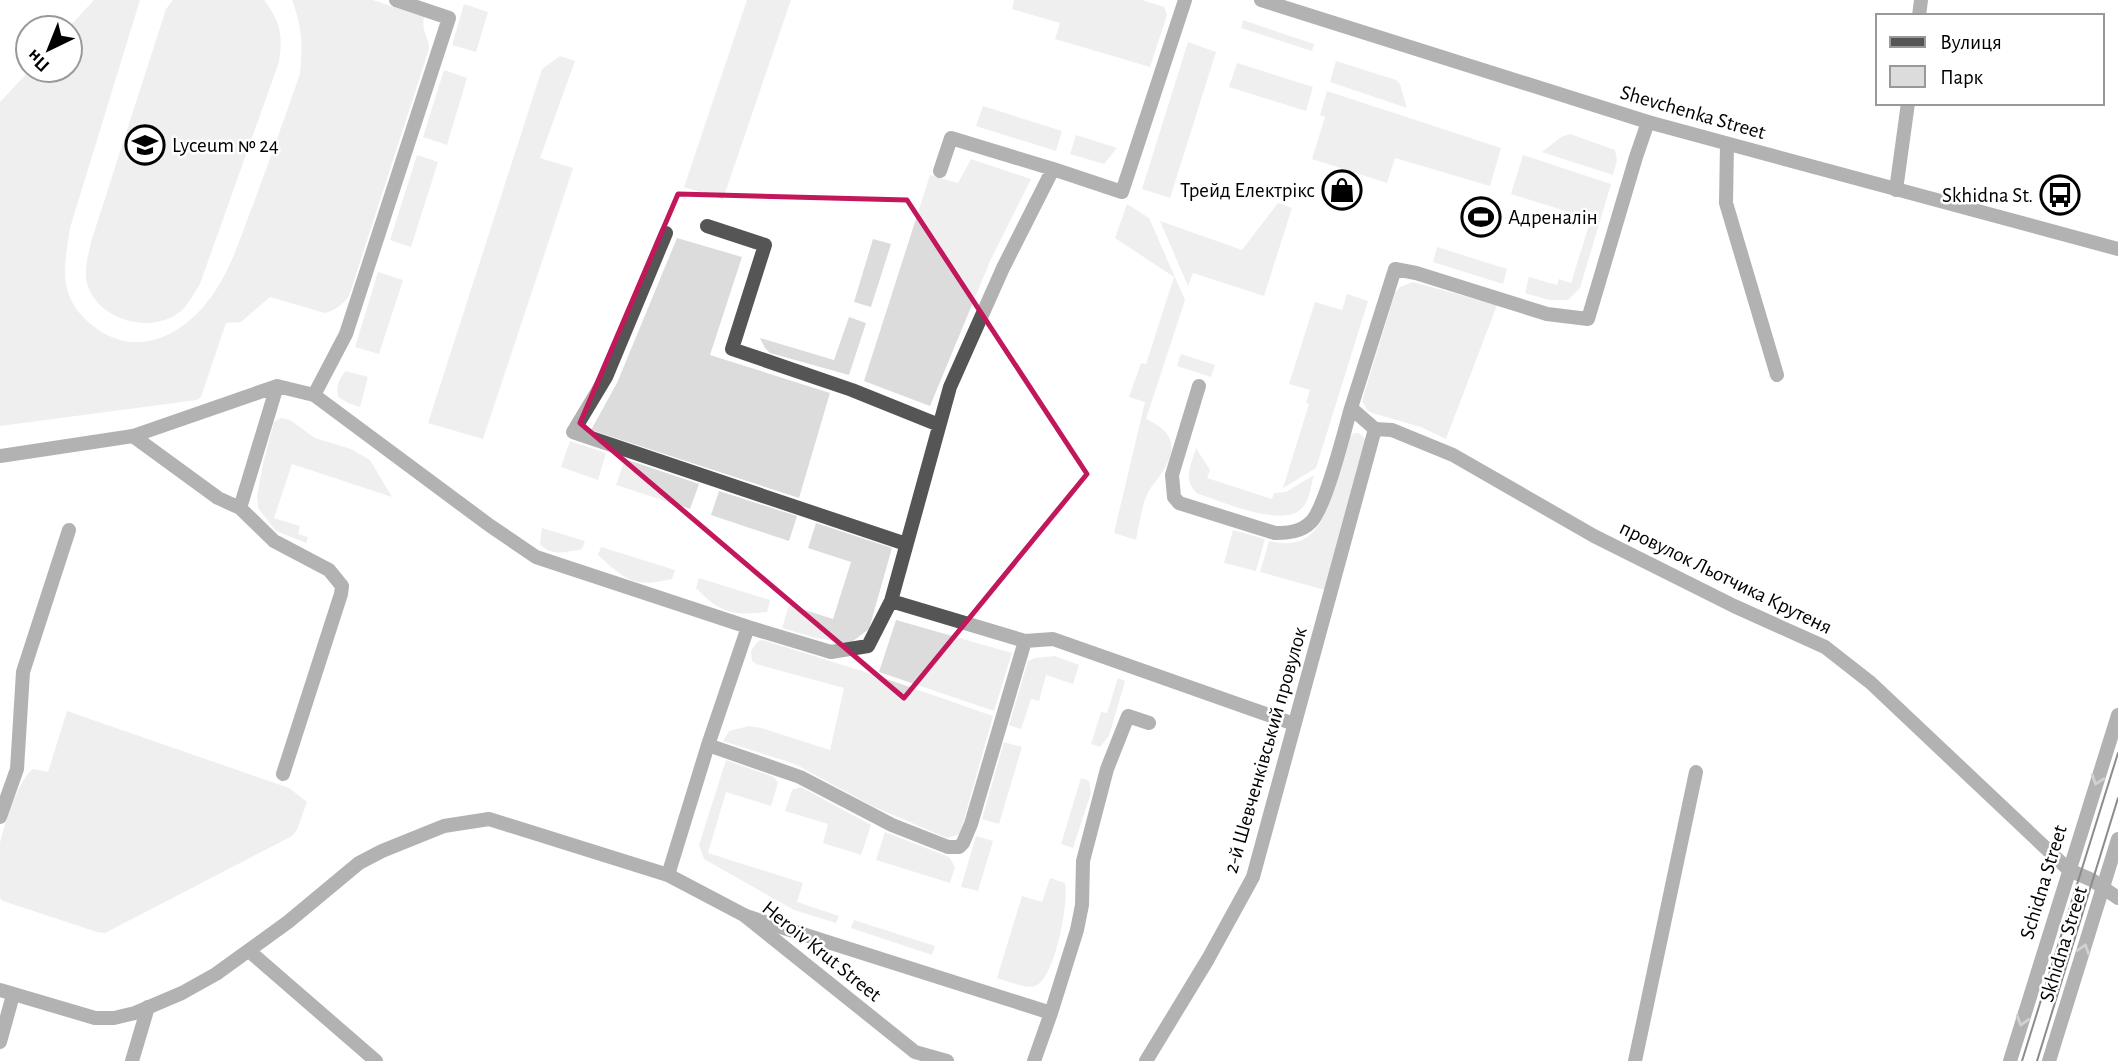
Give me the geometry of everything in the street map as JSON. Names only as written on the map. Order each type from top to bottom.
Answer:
[{"type":"street","points":[[314,395],[346,334],[449,18],[396,0]]},
{"type":"street","points":[[940,171],[951,138],[1122,192],[1185,0]]},
{"type":"street","name":"Shevchenka Street","points":[[1261,0],[1648,122],[2118,249]]},
{"type":"street","points":[[1896,190],[1908,105]]},
{"type":"street","points":[[1199,386],[1172,475],[1174,496],[1179,503],[1275,533],[1290,533],[1303,528],[1318,513],[1395,269],[1416,273],[1547,314],[1588,318],[1648,122]]},
{"type":"street","points":[[1727,144],[1726,203],[1777,374]]},
{"type":"street","points":[[0,456],[133,436],[277,386],[314,395],[536,557],[831,652],[868,646],[891,601],[950,387],[1003,268],[1054,169]]},
{"type":"street","points":[[707,226],[765,245],[732,349],[852,390],[940,425]]},
{"type":"street","points":[[666,233],[606,377],[573,432],[906,544]]},
{"type":"street","points":[[240,508],[277,386]]},
{"type":"street","points":[[1351,408],[1375,429]]},
{"type":"street","name":"2-й Шевченківський провулок","points":[[1146,1061],[1208,959],[1253,877],[1375,429]]},
{"type":"street","name":"провулок Льотчика Крутеня","points":[[1375,429],[1392,430],[1453,456],[1594,536],[1734,606],[1825,646],[1871,683],[2069,870],[2103,887],[2118,898]]},
{"type":"street","points":[[133,436],[218,498],[240,508],[274,541],[329,570],[342,586],[284,774]]},
{"type":"street","points":[[0,817],[17,769],[23,671],[69,530]]},
{"type":"street","points":[[891,601],[1024,641],[1053,639],[1294,724]]},
{"type":"street","points":[[668,875],[708,744],[748,627]]},
{"type":"street","points":[[708,744],[800,777],[892,825],[948,847],[960,847],[964,844],[971,824],[1024,641]]},
{"type":"street","name":"Schidna Street","points":[[2010,1061],[2118,715]]},
{"type":"street","points":[[1034,1061],[1077,930],[1082,905],[1083,861],[1107,769],[1128,716],[1149,723]]},
{"type":"street","points":[[1635,1061],[1696,772]]},
{"type":"street","name":"Heroiv Krut Street","points":[[7,992],[94,1018],[114,1018],[148,1007],[181,993],[249,951],[359,863],[444,826],[489,819],[668,875],[744,915],[915,1052],[947,1061]]},
{"type":"street","name":"Skhidna Street","points":[[2049,1061],[2118,839]]},
{"type":"street","points":[[744,915],[1051,1013]]},
{"type":"street","points":[[249,951],[376,1061]]},
{"type":"street","points":[[0,1042],[7,992]]},
{"type":"street","points":[[132,1061],[148,1007]]},
{"type":"highlighted area","points":[[678,194],[907,200],[1087,474],[904,698],[580,423]]},
{"type":"green space","points":[[94,0],[140,0],[70,228],[65,269],[68,293],[81,314],[108,335],[125,341],[157,339],[186,323],[211,297],[229,266],[300,74],[301,36],[292,0],[373,0],[424,17],[429,49],[349,296],[341,305],[325,313],[270,297],[241,322],[226,323],[201,397],[197,400],[0,426],[0,102],[17,84],[84,84],[84,14],[81,14]]},
{"type":"green space","points":[[173,0],[264,0],[277,22],[280,52],[279,62],[200,284],[181,311],[156,322],[142,323],[115,316],[103,308],[88,286],[86,264],[166,9]]},
{"type":"green space","points":[[747,0],[791,0],[723,199],[684,187]]},
{"type":"green space","points":[[1014,0],[1142,0],[1164,7],[1167,15],[1150,67],[1055,39],[1060,23],[1012,9]]},
{"type":"green space","points":[[464,4],[488,12],[476,52],[452,45]]},
{"type":"green space","points":[[1243,20],[1314,44],[1312,51],[1241,28]]},
{"type":"green space","points":[[1188,42],[1216,52],[1170,198],[1142,189]]},
{"type":"green space","points":[[560,56],[575,61],[540,158],[573,168],[483,439],[428,423],[542,69]]},
{"type":"green space","points":[[1336,61],[1396,80],[1400,84],[1407,108],[1330,82]]},
{"type":"green space","points":[[1237,63],[1313,87],[1306,111],[1229,87]]},
{"type":"green space","points":[[444,70],[467,78],[447,145],[423,137]]},
{"type":"green space","points":[[1327,91],[1501,148],[1490,186],[1395,158],[1387,183],[1312,159],[1325,117],[1320,115]]},
{"type":"green space","points":[[983,106],[1062,131],[1056,151],[976,126]]},
{"type":"green space","points":[[1570,134],[1615,150],[1617,160],[1613,175],[1542,152],[1561,137]]},
{"type":"green space","points":[[1076,135],[1117,148],[1104,164],[1070,154]]},
{"type":"green space","points":[[417,155],[438,162],[411,247],[390,240]]},
{"type":"green space","points":[[1523,155],[1611,184],[1580,288],[1568,300],[1549,300],[1525,293],[1529,277],[1557,285],[1559,279],[1571,283],[1589,225],[1577,221],[1578,215],[1511,194]]},
{"type":"green space","points":[[971,159],[1031,179],[991,259],[930,406],[864,381],[930,175],[958,183]]},
{"type":"green space","points":[[1278,203],[1292,208],[1264,296],[1193,273],[1188,286],[1160,221],[1242,250]]},
{"type":"green space","points":[[1127,204],[1149,218],[1185,300],[1146,419],[1163,429],[1172,448],[1167,464],[1147,494],[1136,540],[1114,533],[1145,402],[1129,397],[1141,363],[1146,364],[1174,277],[1115,238]]},
{"type":"green space","points":[[677,238],[742,257],[710,355],[830,393],[799,498],[591,430],[617,383]]},
{"type":"green space","points":[[873,239],[891,244],[871,307],[854,302]]},
{"type":"green space","points":[[1437,247],[1507,269],[1503,284],[1433,262]]},
{"type":"green space","points":[[378,272],[403,280],[379,354],[355,347]]},
{"type":"green space","points":[[1413,282],[1497,305],[1446,439],[1421,427],[1372,413],[1362,401],[1395,293],[1400,287]]},
{"type":"green space","points":[[1347,294],[1368,301],[1316,468],[1283,488],[1309,404],[1306,403],[1310,390],[1289,384],[1315,302],[1342,310]]},
{"type":"green space","points":[[849,317],[866,323],[849,375],[770,353],[760,338],[834,360]]},
{"type":"green space","points":[[1181,354],[1215,365],[1211,377],[1177,366]]},
{"type":"green space","points":[[346,371],[368,377],[360,407],[338,397],[339,382]]},
{"type":"green space","points":[[281,418],[290,420],[315,438],[351,449],[370,460],[392,497],[292,464],[274,518],[300,526],[298,534],[308,537],[306,543],[276,531],[258,508],[257,497],[274,422]]},
{"type":"green space","points":[[1359,433],[1366,440],[1325,590],[1260,572],[1269,541],[1297,542],[1315,530],[1331,498],[1350,437]]},
{"type":"green space","points":[[570,441],[606,453],[598,480],[561,467]]},
{"type":"green space","points":[[1196,448],[1210,470],[1207,478],[1272,499],[1274,493],[1286,492],[1314,475],[1307,500],[1303,507],[1294,513],[1282,516],[1253,512],[1198,494],[1189,478]]},
{"type":"green space","points":[[625,459],[699,484],[690,509],[616,485]]},
{"type":"green space","points":[[719,491],[797,516],[789,541],[711,515]]},
{"type":"green space","points":[[816,523],[892,548],[869,629],[849,644],[782,628],[789,605],[833,619],[851,562],[808,548]]},
{"type":"green space","points":[[542,528],[585,541],[582,549],[550,551],[540,544]]},
{"type":"green space","points":[[1233,530],[1265,539],[1256,571],[1224,563]]},
{"type":"green space","points":[[601,547],[675,570],[672,579],[649,583],[632,580],[616,571],[598,555]]},
{"type":"green space","points":[[699,578],[770,600],[767,612],[736,613],[720,608],[696,588]]},
{"type":"green space","points":[[896,620],[1012,653],[994,711],[879,672]]},
{"type":"green space","points":[[763,640],[993,716],[960,834],[947,838],[872,806],[795,764],[723,741],[729,731],[749,726],[830,750],[844,688],[756,664],[752,661],[751,651],[758,641]]},
{"type":"green space","points":[[1055,656],[1079,665],[1073,684],[1046,675],[1039,701],[1031,699],[1021,729],[1009,725],[1028,661]]},
{"type":"green space","points":[[1118,678],[1125,681],[1109,736],[1100,747],[1091,744],[1101,712],[1107,713]]},
{"type":"green space","points":[[67,711],[289,788],[307,802],[297,830],[292,836],[105,933],[3,901],[0,898],[0,843],[8,815],[27,775],[33,769],[48,772]]},
{"type":"green space","points":[[1004,742],[1022,747],[999,824],[982,819]]},
{"type":"green space","points":[[726,760],[774,777],[778,783],[771,806],[726,792],[708,853],[803,883],[797,902],[839,916],[836,923],[794,910],[704,859],[699,845]]},
{"type":"green space","points":[[1081,778],[1089,781],[1091,793],[1073,848],[1061,844]]},
{"type":"green space","points":[[801,787],[871,825],[861,855],[823,843],[828,824],[785,811],[792,790]]},
{"type":"green space","points":[[885,832],[949,857],[955,867],[950,883],[876,860]]},
{"type":"green space","points":[[976,836],[993,841],[978,891],[961,887]]},
{"type":"green space","points":[[1050,878],[1065,883],[1066,893],[1063,923],[1049,970],[1042,980],[1031,987],[997,978],[1022,896],[1042,902]]},
{"type":"green space","points":[[854,920],[935,946],[932,955],[851,928]]},
{"type":"tram line","points":[[2022,1061],[2118,753]]},
{"type":"tram line","points":[[2037,1061],[2118,798]]},
{"type":"place","name":"Lyceum № 24","points":[[145,145]]},
{"type":"place","name":"Трейд Електрікс","points":[[1342,190]]},
{"type":"place","name":"Skhidna St.","points":[[2060,195]]},
{"type":"place","name":"Адреналін","points":[[1481,217]]}]
